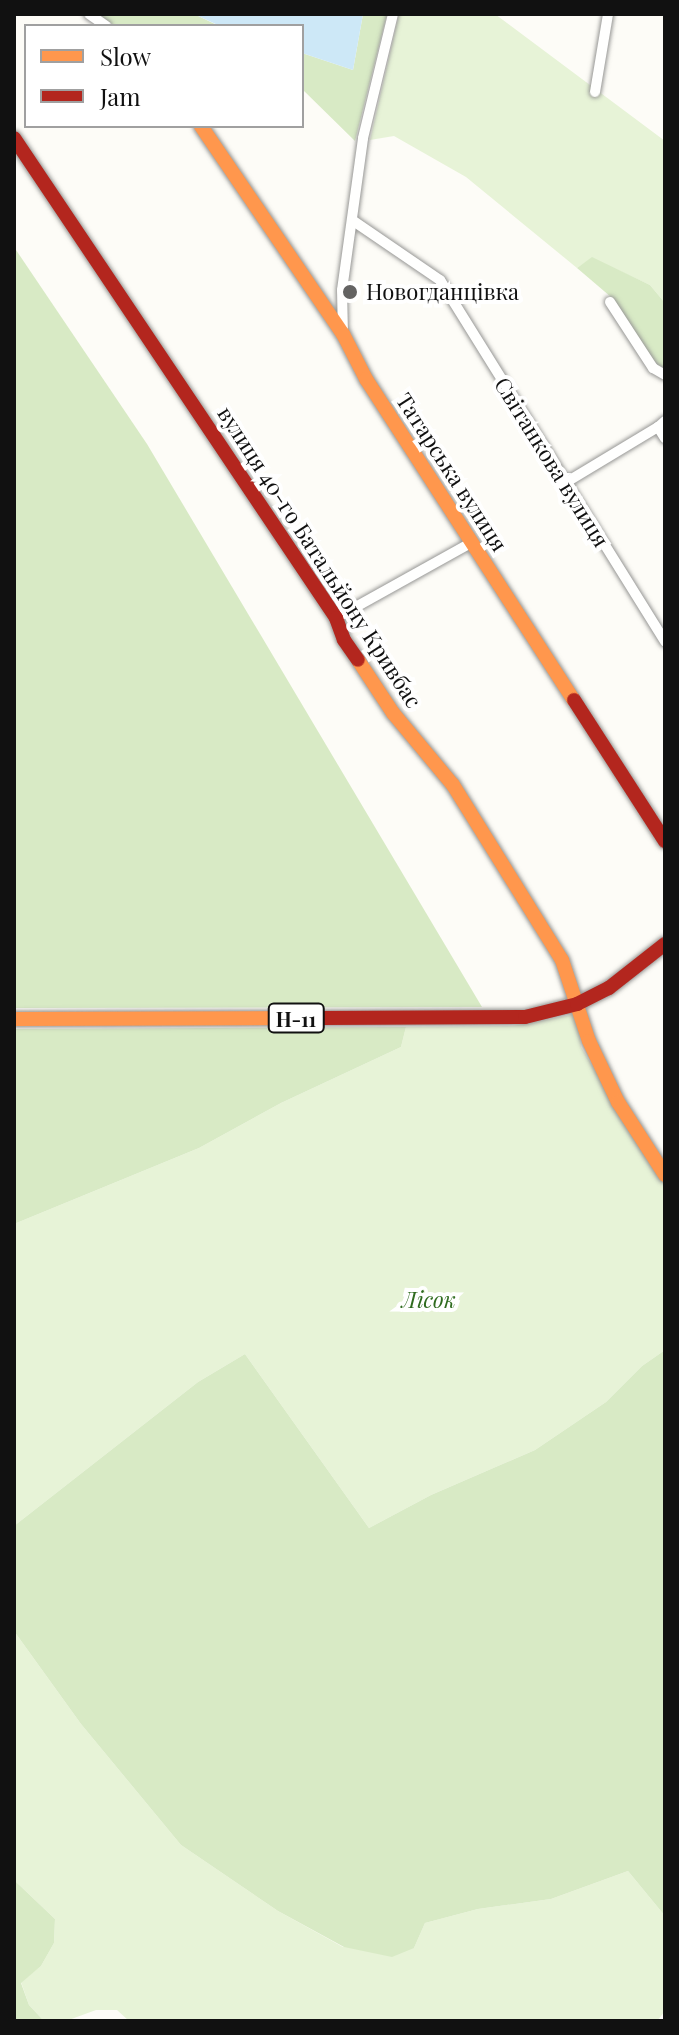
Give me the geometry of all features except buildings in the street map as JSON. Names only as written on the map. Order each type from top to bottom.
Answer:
[{"type":"street","points":[[343,334],[342,290],[363,138],[393,14]]},
{"type":"street","points":[[595,92],[608,14]]},
{"type":"street","name":"Татарська вулиця","points":[[202,128],[343,334],[366,379],[665,841]]},
{"type":"street","name":"вулиця 40-го Батальйону Кривбас","points":[[14,138],[336,618],[344,640],[393,713],[453,785],[562,960],[589,1041],[618,1102],[665,1175]]},
{"type":"street","name":"Світанкова вулиця","points":[[352,220],[440,280],[665,642]]},
{"type":"street","points":[[610,302],[653,368],[665,375]]},
{"type":"street","points":[[565,483],[662,424],[665,438]]},
{"type":"street","points":[[336,618],[471,543]]},
{"type":"street","name":"Н-11","points":[[14,1019],[510,1018],[558,1011],[577,1004],[609,988],[665,944]]},
{"type":"green space","points":[[99,14],[194,14],[215,24],[112,24]]},
{"type":"green space","points":[[363,14],[387,14],[355,141],[304,91],[304,54],[353,70]]},
{"type":"green space","points":[[399,14],[495,14],[665,141],[665,303],[650,285],[592,258],[577,268],[466,177],[394,136],[370,140]]},
{"type":"green space","points":[[14,247],[147,444],[482,1007],[14,1008]]},
{"type":"green space","points":[[592,257],[650,285],[665,303],[665,368],[658,365],[634,336],[611,297],[577,268]]},
{"type":"green space","name":"Лісок","points":[[577,1014],[581,1047],[665,1186],[665,1350],[642,1366],[606,1402],[535,1450],[431,1495],[369,1528],[245,1354],[198,1382],[14,1526],[14,1224],[199,1148],[281,1103],[401,1047],[406,1027],[513,1026]]},
{"type":"green space","points":[[406,1027],[401,1047],[281,1103],[199,1148],[14,1224],[14,1029]]},
{"type":"green space","points":[[665,1350],[665,1916],[628,1871],[551,1899],[478,1909],[425,1923],[414,1948],[392,1957],[344,1947],[278,1911],[181,1845],[81,1724],[14,1631],[14,1526],[198,1382],[245,1354],[369,1528],[431,1495],[535,1450],[606,1402],[642,1366]]},
{"type":"green space","points":[[14,1631],[81,1724],[181,1845],[278,1911],[343,1947],[414,1948],[425,1923],[478,1909],[551,1899],[628,1871],[665,1916],[665,2011],[657,2021],[129,2021],[117,2010],[96,2010],[66,2021],[43,2020],[29,2005],[21,1982],[41,1966],[54,1943],[55,1919],[14,1880]]},
{"type":"green space","points":[[14,1880],[55,1919],[54,1943],[41,1966],[21,1983],[29,2005],[43,2020],[54,2021],[14,2021]]},
{"type":"water","points":[[194,14],[363,14],[353,70],[304,54],[304,24],[216,24]]},
{"type":"traffic: slow","points":[[202,128],[343,334],[366,379],[574,700]]},
{"type":"traffic: slow","points":[[358,660],[393,713],[453,785],[562,960],[589,1041],[618,1102],[665,1175]]},
{"type":"traffic: slow","points":[[14,1019],[321,1018]]},
{"type":"traffic: jam","points":[[14,138],[336,618],[344,640],[358,660]]},
{"type":"traffic: jam","points":[[574,700],[665,841]]},
{"type":"traffic: jam","points":[[321,1018],[525,1017],[577,1004],[609,988],[665,944]]},
{"type":"place","name":"Новогданцівка","points":[[350,292]]}]
